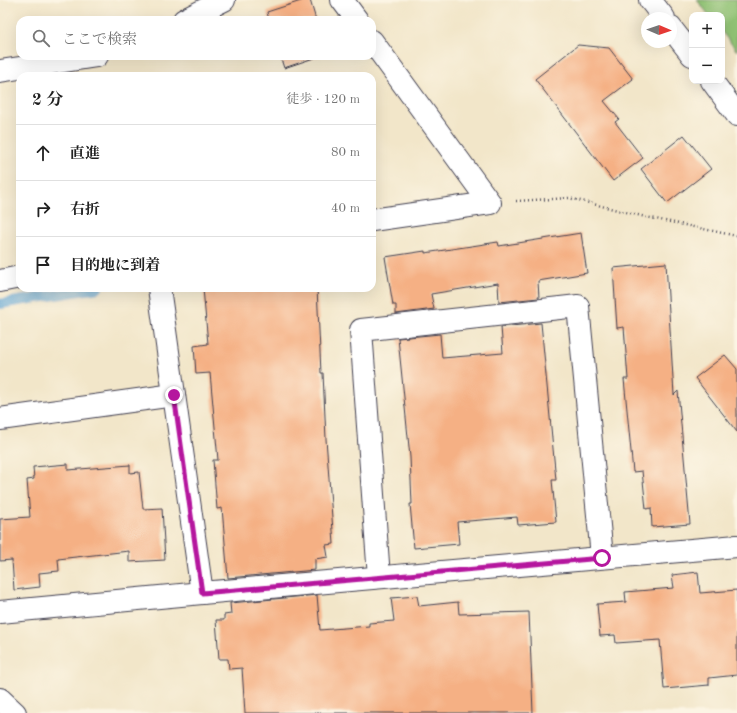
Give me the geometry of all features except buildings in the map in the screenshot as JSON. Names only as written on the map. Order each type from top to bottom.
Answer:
[{"type":"street","points":[[192,16],[224,0]]},
{"type":"street","points":[[342,0],[353,16]]},
{"type":"street","points":[[650,0],[659,12]]},
{"type":"street","points":[[677,36],[689,51]]},
{"type":"street","points":[[376,46],[490,203],[376,219]]},
{"type":"street","points":[[0,72],[73,60]]},
{"type":"street","points":[[714,84],[737,115]]},
{"type":"street","points":[[0,281],[16,278]]},
{"type":"street","points":[[160,292],[202,593]]},
{"type":"street","points":[[379,577],[361,330],[578,306],[602,558]]},
{"type":"street","points":[[0,419],[174,395]]},
{"type":"street","points":[[0,612],[737,546]]},
{"type":"street","points":[[0,699],[15,713]]},
{"type":"path","points":[[490,203],[568,198],[646,217],[737,236]]},
{"type":"green space","points":[[697,0],[737,0],[737,51],[725,36],[725,12],[707,12]]},
{"type":"waterway","points":[[0,304],[74,292]]},
{"type":"route","points":[[174,395],[202,593],[602,558]]}]
